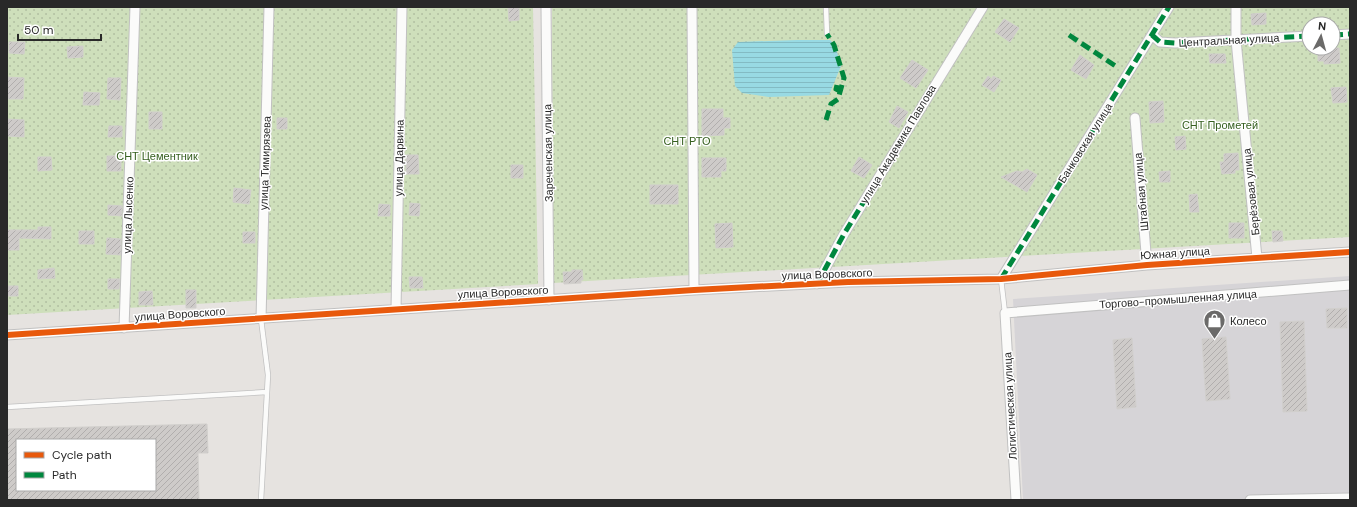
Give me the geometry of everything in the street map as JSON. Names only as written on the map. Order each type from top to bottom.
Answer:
[{"type":"street","name":"улица Лысенко","points":[[124,328],[135,7]]},
{"type":"street","name":"улица Тимирязева","points":[[261,319],[269,7]]},
{"type":"street","name":"улица Дарвина","points":[[396,309],[402,7]]},
{"type":"street","name":"Зареченская улица","points":[[546,7],[549,300]]},
{"type":"street","points":[[692,7],[694,290]]},
{"type":"street","name":"улица Академика Павлова","points":[[817,284],[844,234],[983,7]]},
{"type":"street","name":"Банковская улица","points":[[1001,279],[1169,7]]},
{"type":"street","name":"Берёзовая улица","points":[[1236,7],[1236,40],[1257,258]]},
{"type":"street","name":"Центральная улица","points":[[1152,35],[1160,42],[1175,43],[1301,36]]},
{"type":"street","name":"Штабная улица","points":[[1135,118],[1147,265]]},
{"type":"street","name":"Южная улица","points":[[1001,279],[1147,265],[1350,252]]},
{"type":"street","name":"улица Воровского","points":[[7,335],[694,290],[817,284],[1001,279]]},
{"type":"street","name":"Торгово-промышленная улица","points":[[1005,312],[1350,286]]},
{"type":"street","name":"Логистическая улица","points":[[1005,312],[1016,500]]},
{"type":"street","points":[[1250,500],[1350,498]]},
{"type":"lane","points":[[826,7],[827,34]]},
{"type":"lane","points":[[1001,279],[1005,312]]},
{"type":"lane","points":[[261,319],[268,375],[261,500]]},
{"type":"lane","points":[[7,407],[267,392]]},
{"type":"shaded area","points":[[1350,276],[1350,500],[1023,500],[1013,299]]},
{"type":"green space","name":"СНТ Цементник","points":[[7,7],[533,7],[538,284],[7,315]]},
{"type":"green space","name":"СНТ РТО","points":[[552,7],[1350,7],[1350,237],[553,283]]},
{"type":"water","points":[[830,40],[835,45],[841,66],[829,95],[769,97],[742,93],[735,86],[732,50],[738,42]]},
{"type":"building","points":[[508,7],[519,7],[519,20],[509,21]]},
{"type":"building","points":[[1266,13],[1266,24],[1252,25],[1251,14]]},
{"type":"building","points":[[1004,19],[1019,28],[1010,42],[995,32]]},
{"type":"building","points":[[9,42],[25,42],[24,54],[9,53]]},
{"type":"building","points":[[83,46],[83,57],[68,58],[67,47]]},
{"type":"building","points":[[1209,54],[1225,54],[1226,63],[1210,63]]},
{"type":"building","points":[[1080,55],[1094,65],[1086,79],[1071,70]]},
{"type":"building","points":[[1318,56],[1340,56],[1340,63],[1324,64],[1324,61],[1318,61]]},
{"type":"building","points":[[912,60],[928,70],[916,88],[900,78]]},
{"type":"building","points":[[988,76],[992,79],[993,76],[1001,80],[994,92],[982,85]]},
{"type":"building","points":[[7,77],[24,78],[23,99],[7,99]]},
{"type":"building","points":[[108,78],[121,78],[120,100],[107,99]]},
{"type":"building","points":[[1346,87],[1347,102],[1333,103],[1331,88]]},
{"type":"building","points":[[84,92],[100,93],[99,105],[83,105]]},
{"type":"building","points":[[1163,101],[1164,122],[1150,123],[1149,102]]},
{"type":"building","points":[[897,106],[908,112],[899,128],[889,122]]},
{"type":"building","points":[[702,109],[723,109],[723,118],[730,118],[730,128],[724,128],[724,135],[702,136]]},
{"type":"building","points":[[149,112],[162,112],[162,129],[149,129]]},
{"type":"building","points":[[277,118],[287,118],[287,129],[277,129]]},
{"type":"building","points":[[7,119],[24,120],[24,137],[7,136]]},
{"type":"building","points":[[109,126],[122,126],[122,137],[108,137]]},
{"type":"building","points":[[1185,136],[1186,149],[1176,150],[1175,137]]},
{"type":"building","points":[[1238,153],[1239,170],[1235,170],[1235,173],[1222,174],[1220,162],[1224,162],[1224,154]]},
{"type":"building","points":[[406,155],[418,155],[419,174],[406,174]]},
{"type":"building","points":[[107,156],[121,156],[121,171],[107,171]]},
{"type":"building","points":[[38,157],[51,157],[52,170],[38,171]]},
{"type":"building","points":[[859,157],[872,165],[864,178],[851,171]]},
{"type":"building","points":[[702,158],[726,158],[726,171],[721,171],[721,177],[702,177]]},
{"type":"building","points":[[511,165],[523,165],[523,178],[511,178]]},
{"type":"building","points":[[1027,169],[1037,175],[1027,192],[1001,177],[1017,171],[1022,172]]},
{"type":"building","points":[[1170,171],[1170,182],[1160,182],[1159,172]]},
{"type":"building","points":[[650,185],[678,185],[678,204],[650,204]]},
{"type":"building","points":[[234,188],[251,190],[249,204],[233,202]]},
{"type":"building","points":[[1197,194],[1199,212],[1190,212],[1189,195]]},
{"type":"building","points":[[410,203],[420,204],[419,216],[409,215]]},
{"type":"building","points":[[379,204],[390,205],[390,216],[378,216]]},
{"type":"building","points":[[108,205],[122,206],[122,216],[108,215]]},
{"type":"building","points":[[732,223],[733,247],[716,248],[715,224]]},
{"type":"building","points":[[1229,223],[1244,223],[1244,238],[1229,238]]},
{"type":"building","points":[[38,227],[51,227],[51,239],[19,238],[19,250],[7,250],[7,230],[38,230]]},
{"type":"building","points":[[79,231],[94,231],[94,244],[79,244]]},
{"type":"building","points":[[1272,231],[1282,231],[1283,241],[1273,242]]},
{"type":"building","points":[[243,232],[255,232],[255,243],[243,243]]},
{"type":"building","points":[[107,238],[121,239],[121,255],[106,254]]},
{"type":"building","points":[[54,268],[55,278],[38,279],[38,270]]},
{"type":"building","points":[[572,270],[582,270],[583,280],[581,280],[581,283],[564,284],[563,272],[572,272]]},
{"type":"building","points":[[409,277],[422,277],[423,288],[410,288]]},
{"type":"building","points":[[108,279],[120,279],[119,289],[108,289]]},
{"type":"building","points":[[7,286],[18,286],[18,296],[7,296]]},
{"type":"building","points":[[186,290],[196,290],[196,308],[186,308]]},
{"type":"building","points":[[152,291],[153,305],[139,305],[139,292]]},
{"type":"building","points":[[1347,308],[1347,328],[1327,328],[1326,309]]},
{"type":"building","points":[[1304,321],[1307,411],[1283,412],[1280,322]]},
{"type":"building","points":[[1226,337],[1230,399],[1206,401],[1202,339]]},
{"type":"building","points":[[1132,338],[1136,407],[1117,409],[1113,340]]},
{"type":"building","points":[[207,424],[208,453],[198,453],[199,500],[7,500],[7,429]]},
{"type":"marked path","points":[[1001,279],[1169,7]]},
{"type":"marked path","points":[[826,120],[831,104],[838,99],[844,78],[834,45],[827,34]]},
{"type":"marked path","points":[[1341,35],[1350,34]]},
{"type":"marked path","points":[[1069,35],[1117,67]]},
{"type":"marked path","points":[[1152,35],[1160,42],[1175,43],[1301,36]]},
{"type":"marked path","points":[[837,85],[836,89],[840,91]]},
{"type":"marked path","points":[[817,284],[844,234],[871,190]]},
{"type":"cycle path","points":[[7,335],[694,290],[848,282],[1001,279],[1147,265],[1350,252]]},
{"type":"place","name":"Колесо","points":[[1214,340]]},
{"type":"park label","name":"СНТ Прометей","points":[[1220,125]]}]
